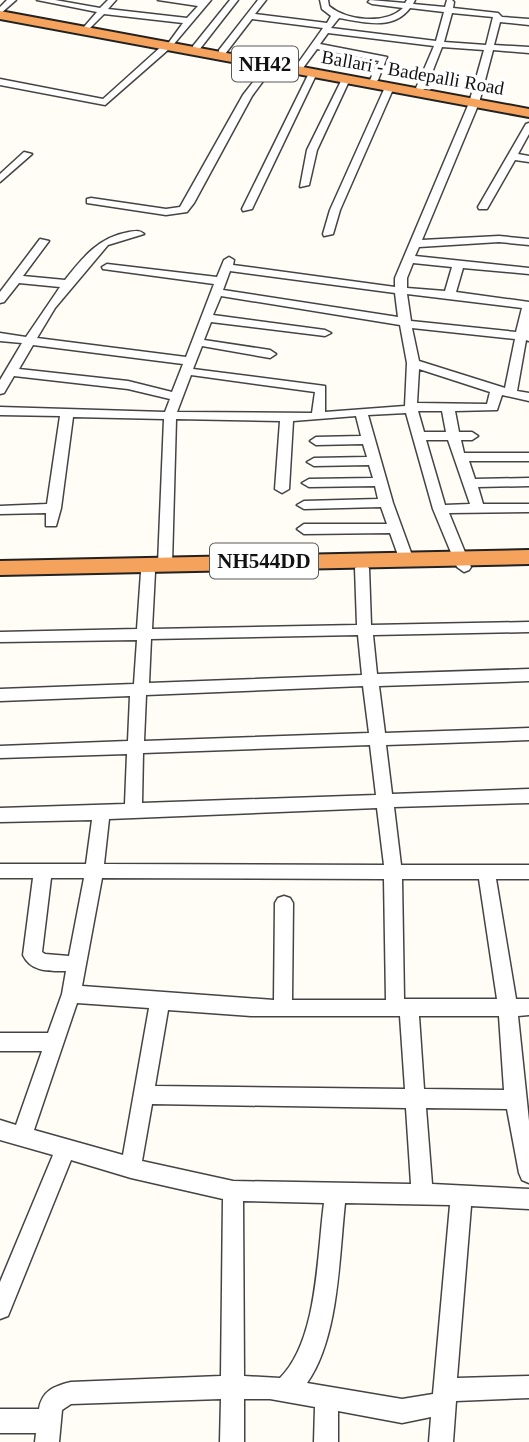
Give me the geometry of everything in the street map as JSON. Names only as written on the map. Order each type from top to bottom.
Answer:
[{"type":"highway","name":"Ballari - Badepalli Road","points":[[0,13],[421,88],[475,101]]},
{"type":"highway","name":"Ballari - Badepalli Road","points":[[0,13],[529,111]]},
{"type":"highway","name":"NH544DD","points":[[0,568],[362,568],[529,557]]},
{"type":"highway","name":"NH544DD","points":[[0,576],[406,558],[529,566]]},
{"type":"street","points":[[0,13],[12,0]]},
{"type":"street","points":[[41,0],[103,11],[190,21]]},
{"type":"street","points":[[88,27],[112,0]]},
{"type":"street","points":[[162,0],[206,2]]},
{"type":"street","points":[[196,48],[234,0]]},
{"type":"street","points":[[222,52],[262,0]]},
{"type":"street","points":[[324,0],[325,7],[336,15],[388,21],[401,16],[410,3]]},
{"type":"street","points":[[421,88],[439,44],[451,0]]},
{"type":"street","points":[[357,34],[372,1],[410,3],[498,15],[475,101],[401,278],[401,302],[413,363],[411,408],[440,509],[462,562]]},
{"type":"street","points":[[0,82],[105,102],[168,45],[206,2]]},
{"type":"street","points":[[247,209],[315,46],[336,15]]},
{"type":"street","points":[[250,16],[357,34],[439,44],[529,50]]},
{"type":"street","points":[[497,19],[529,22]]},
{"type":"street","points":[[315,46],[384,59],[374,80]]},
{"type":"street","points":[[91,201],[166,212],[183,210],[190,203],[248,95],[271,65]]},
{"type":"street","points":[[304,186],[312,150],[346,79]]},
{"type":"street","points":[[328,234],[335,210],[389,87]]},
{"type":"street","points":[[483,207],[529,125]]},
{"type":"street","points":[[0,179],[5,171],[27,154]]},
{"type":"street","points":[[511,156],[529,159]]},
{"type":"street","points":[[0,390],[67,284],[104,243],[139,234]]},
{"type":"street","points":[[417,244],[499,239],[529,242]]},
{"type":"street","points":[[0,300],[44,241]]},
{"type":"street","points":[[409,259],[529,271]]},
{"type":"street","points":[[0,411],[170,416],[287,418],[411,408],[492,408],[504,392],[525,337],[529,303],[403,290],[228,264],[170,416],[156,568],[139,690],[134,746],[133,810]]},
{"type":"street","points":[[450,295],[458,264]]},
{"type":"street","points":[[107,267],[405,323],[525,337]]},
{"type":"street","points":[[16,279],[67,284]]},
{"type":"street","points":[[206,318],[325,333]]},
{"type":"street","points":[[0,337],[318,388],[322,391],[318,417]]},
{"type":"street","points":[[196,342],[270,354]]},
{"type":"street","points":[[413,363],[504,392],[529,397]]},
{"type":"street","points":[[11,372],[128,385],[176,397]]},
{"type":"street","points":[[448,408],[459,457],[464,463],[478,509]]},
{"type":"street","points":[[361,412],[386,503],[406,558]]},
{"type":"street","points":[[51,523],[67,413]]},
{"type":"street","points":[[282,489],[287,418]]},
{"type":"street","points":[[419,436],[472,436]]},
{"type":"street","points":[[316,441],[369,440]]},
{"type":"street","points":[[470,483],[523,482],[513,456]]},
{"type":"street","points":[[459,457],[529,457]]},
{"type":"street","points":[[314,462],[375,461]]},
{"type":"street","points":[[309,483],[380,482]]},
{"type":"street","points":[[304,505],[386,503]]},
{"type":"street","points":[[0,510],[54,508]]},
{"type":"street","points":[[440,509],[529,508]]},
{"type":"street","points":[[304,529],[395,528]]},
{"type":"street","points":[[362,568],[365,629],[393,872],[402,1009],[416,1100],[422,1195]]},
{"type":"street","points":[[0,637],[529,627]]},
{"type":"street","points":[[0,695],[529,675]]},
{"type":"street","points":[[0,752],[529,734]]},
{"type":"street","points":[[0,816],[529,796]]},
{"type":"street","points":[[22,1137],[71,994],[94,873],[101,813]]},
{"type":"street","points":[[486,871],[508,1007],[529,1173]]},
{"type":"street","points":[[0,872],[529,872]]},
{"type":"street","points":[[43,872],[32,955],[41,962],[77,964]]},
{"type":"street","points":[[283,1008],[284,903]]},
{"type":"street","points":[[71,994],[283,1008],[529,1007]]},
{"type":"street","points":[[131,1168],[160,1001]]},
{"type":"street","points":[[0,1042],[54,1042]]},
{"type":"street","points":[[144,1095],[416,1100],[520,1105]]},
{"type":"street","points":[[0,1130],[131,1168],[233,1191],[461,1195],[529,1199]]},
{"type":"street","points":[[0,1308],[66,1149]]},
{"type":"street","points":[[232,1442],[233,1191]]},
{"type":"street","points":[[285,1390],[304,1367],[310,1351],[318,1319],[337,1193]]},
{"type":"street","points":[[441,1442],[461,1195]]},
{"type":"street","points":[[0,1421],[47,1431],[48,1411],[54,1399],[71,1393],[232,1387],[285,1390],[402,1411],[444,1396],[529,1387]]},
{"type":"street","points":[[326,1442],[327,1398]]}]
